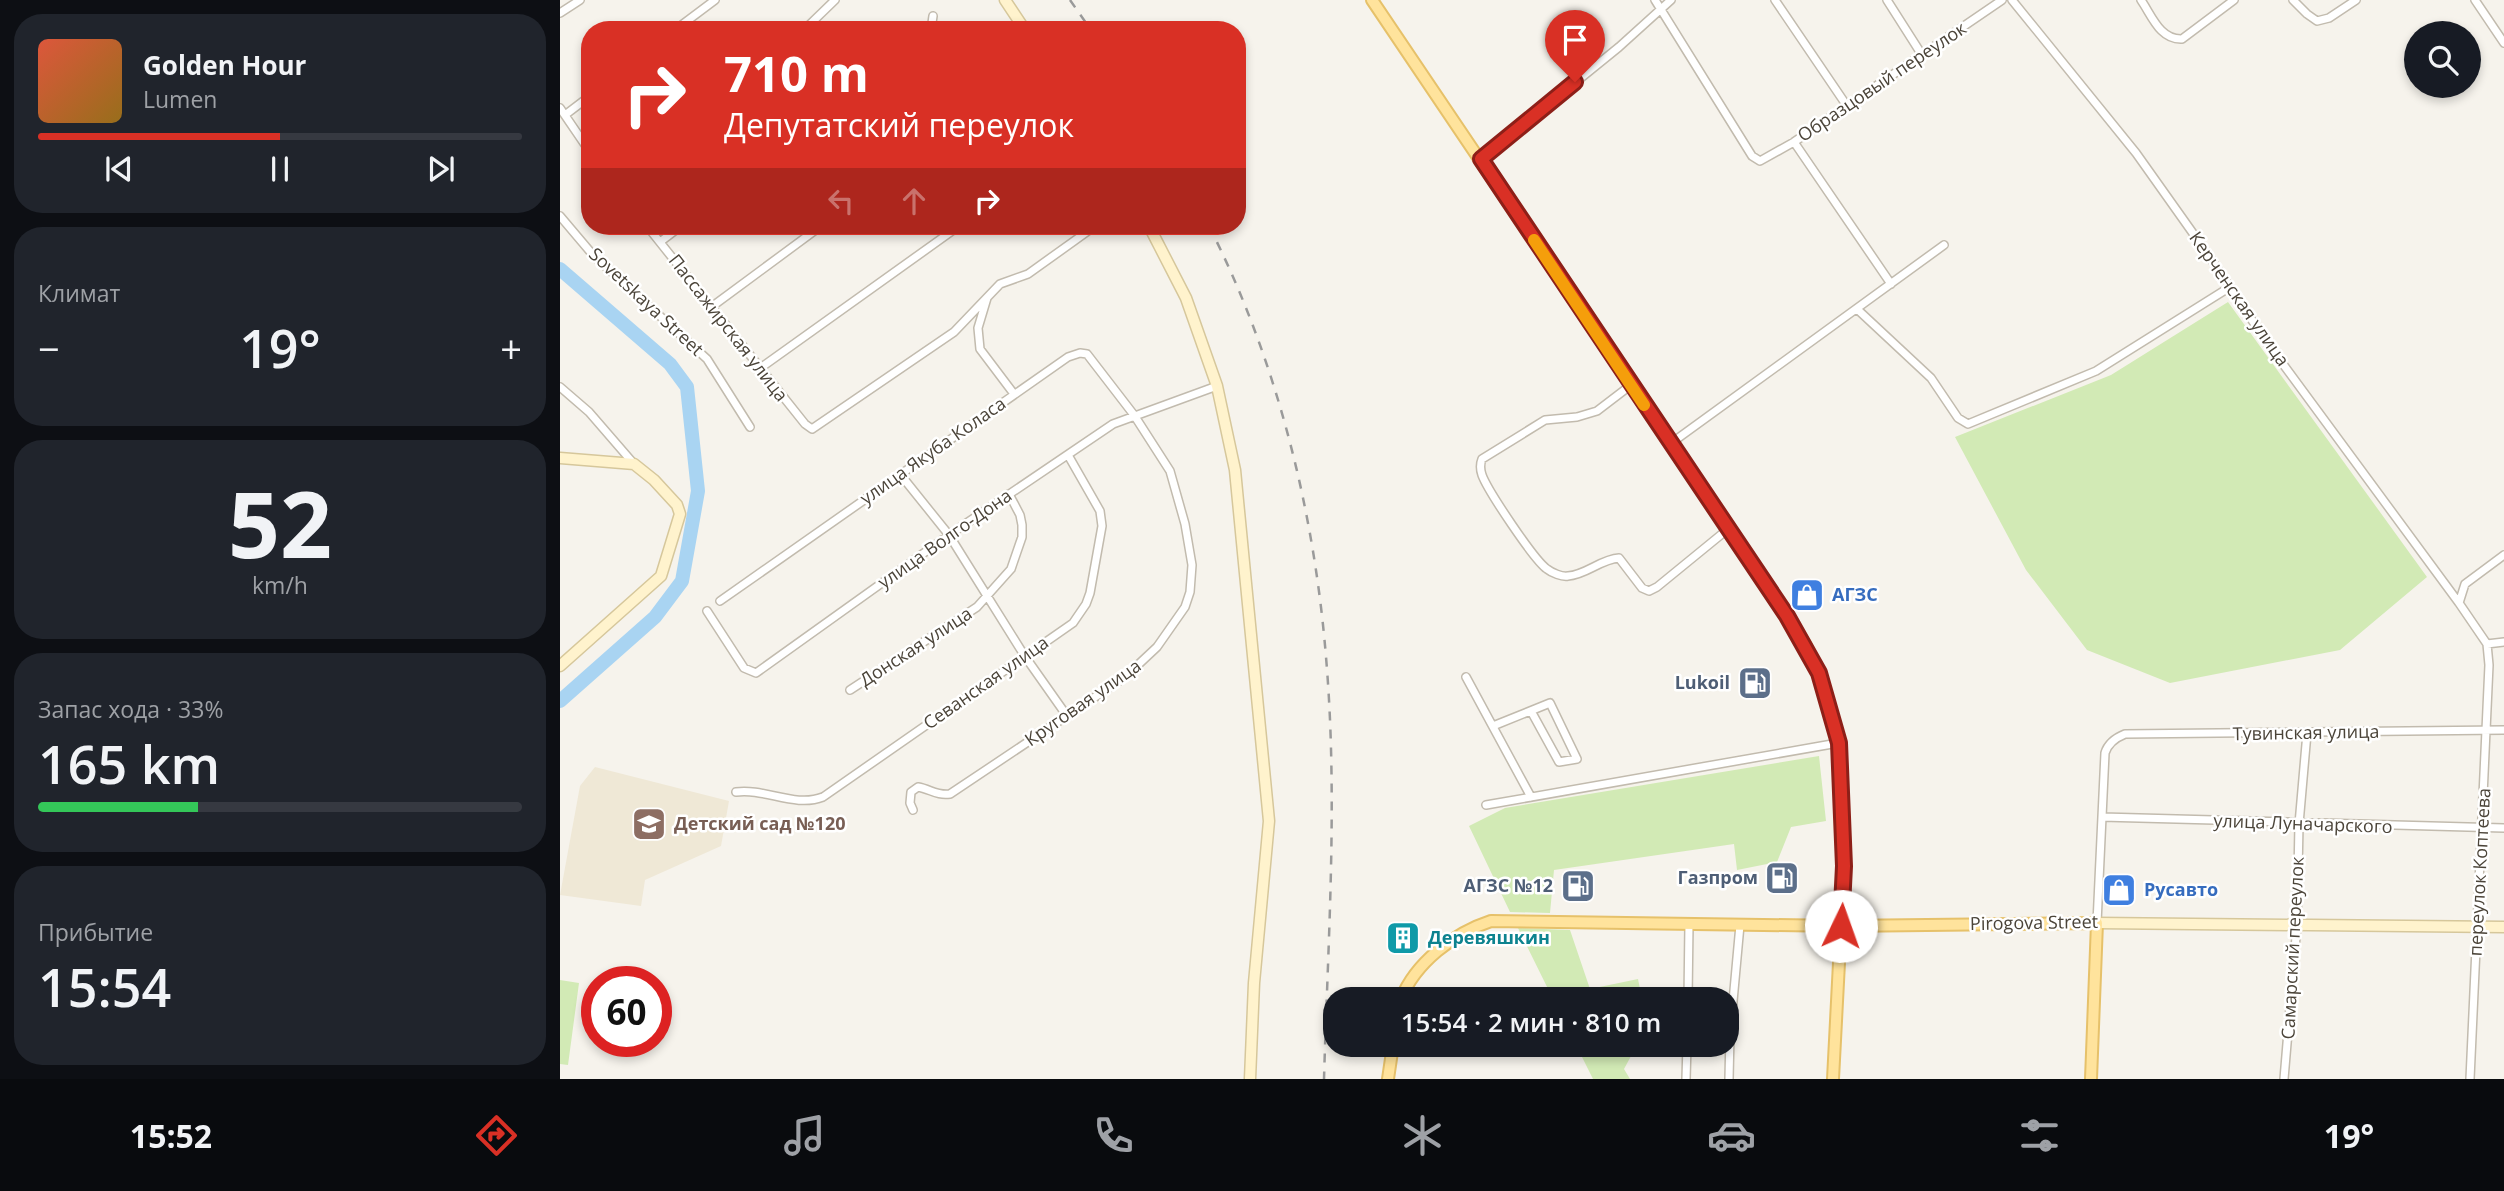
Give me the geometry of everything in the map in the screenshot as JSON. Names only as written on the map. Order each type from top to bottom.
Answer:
[{"type":"main road","points":[[1372,0],[1787,616],[1819,673],[1839,743],[1844,866],[1833,1079]]},
{"type":"main road","name":"Pirogova Street","points":[[1406,987],[1427,961],[1478,925],[1491,921],[1841,926],[2097,922]]},
{"type":"main road","points":[[2091,1079],[2097,922]]},
{"type":"main road","points":[[1388,1079],[1391,1057]]},
{"type":"street","points":[[560,13],[580,0]]},
{"type":"street","points":[[687,21],[715,0]]},
{"type":"street","points":[[813,21],[835,0]]},
{"type":"street","points":[[1005,0],[1019,21]]},
{"type":"street","points":[[1655,0],[1662,8]]},
{"type":"street","points":[[1481,159],[1619,47],[1671,0]]},
{"type":"street","points":[[1775,0],[1847,106]]},
{"type":"street","points":[[1887,0],[1922,55]]},
{"type":"street","name":"Образцовый переулок","points":[[1662,8],[1667,22],[1752,156],[1760,161],[1794,142],[2002,0]]},
{"type":"street","name":"Керченская улица","points":[[2012,0],[2136,153],[2266,341],[2487,644]]},
{"type":"street","points":[[2141,0],[2163,33],[2172,39],[2182,39],[2234,0]]},
{"type":"street","points":[[2293,0],[2306,15],[2317,21],[2323,21],[2356,0]]},
{"type":"street","points":[[2475,0],[2504,43]]},
{"type":"street","points":[[932,21],[933,16]]},
{"type":"street","points":[[581,101],[562,112],[581,139]]},
{"type":"street","points":[[1794,142],[1891,284]]},
{"type":"street","name":"Sovetskaya Street","points":[[560,216],[593,255],[706,359],[750,427]]},
{"type":"street","name":"Пассажирская улица","points":[[654,235],[710,308],[805,424],[812,429],[954,332],[988,294]]},
{"type":"street","points":[[660,242],[669,235]]},
{"type":"street","points":[[710,308],[809,235]]},
{"type":"street","points":[[760,369],[946,235]]},
{"type":"street","points":[[1014,394],[980,349],[977,338],[988,294],[1000,284],[1028,274],[1082,235]]},
{"type":"street","points":[[1154,235],[1186,298],[1217,386],[1235,470],[1269,821],[1254,983],[1250,1079]]},
{"type":"street","points":[[1670,444],[1944,245]]},
{"type":"street","points":[[1857,309],[1931,378],[1958,418],[1968,424],[2096,371],[2230,287]]},
{"type":"street","name":"улица Якуба Коласа","points":[[720,601],[1068,357],[1087,354],[1134,415]]},
{"type":"street","points":[[1631,385],[1597,411],[1545,420],[1482,459],[1482,475],[1509,520],[1541,563],[1555,573],[1568,576],[1619,558],[1643,588],[1649,591],[1728,529]]},
{"type":"street","name":"улица Волго-Дона","points":[[707,611],[744,668],[757,673],[949,535],[1113,424],[1217,386]]},
{"type":"street","points":[[560,387],[589,412],[634,464],[654,480],[679,508],[680,517],[663,572],[560,666]]},
{"type":"street","name":"Круговая улица","points":[[913,810],[910,803],[911,792],[925,788],[939,796],[950,794],[1125,677],[1157,647],[1185,607],[1192,565],[1185,524],[1170,471],[1134,415]]},
{"type":"street","name":"Севанская улица","points":[[736,792],[747,791],[812,801],[823,797],[1073,623],[1090,593],[1102,516],[1068,455]]},
{"type":"street","points":[[560,458],[634,464]]},
{"type":"street","points":[[900,474],[949,535],[1024,655],[1067,716]]},
{"type":"street","name":"Донская улица","points":[[850,690],[977,607],[1011,569],[1022,537],[1020,515],[1009,494]]},
{"type":"street","points":[[2459,603],[2461,593],[2471,577],[2504,555]]},
{"type":"street","points":[[2487,644],[2504,642]]},
{"type":"street","name":"переулок Коптеева","points":[[2470,1079],[2487,730],[2487,644]]},
{"type":"street","points":[[1466,677],[1531,797]]},
{"type":"street","points":[[1493,726],[1549,703],[1577,759],[1559,762],[1531,711]]},
{"type":"street","name":"Тувинская улица","points":[[2102,817],[2105,753],[2117,737],[2125,734],[2504,730]]},
{"type":"street","name":"Самарский переулок","points":[[2284,1079],[2297,925],[2299,824],[2307,733]]},
{"type":"street","points":[[1486,805],[1839,743]]},
{"type":"street","points":[[2097,922],[2102,817]]},
{"type":"street","name":"улица Луначарского","points":[[2102,817],[2504,828]]},
{"type":"street","name":"Pirogova Street","points":[[2097,922],[2504,927]]},
{"type":"street","points":[[1688,987],[1689,924]]},
{"type":"street","points":[[1730,1079],[1730,1034],[1740,925]]},
{"type":"street","points":[[1686,1079],[1687,1057]]},
{"type":"shaded area","name":"Детский сад №120","points":[[595,767],[729,801],[721,846],[645,880],[641,906],[560,895],[580,786]]},
{"type":"green space","points":[[2228,302],[2427,577],[2340,650],[2170,683],[2087,650],[2026,570],[1955,437],[2111,375]]},
{"type":"green space","points":[[1819,756],[1826,821],[1791,827],[1777,862],[1737,870],[1734,844],[1554,870],[1550,913],[1510,912],[1469,826],[1505,808]]},
{"type":"green space","points":[[1518,928],[1570,930],[1589,987],[1547,987]]},
{"type":"green space","points":[[1638,979],[1640,987],[1600,987]]},
{"type":"green space","points":[[560,980],[579,983],[568,1065],[560,1064]]},
{"type":"green space","points":[[1582,1057],[1630,1057],[1624,1069],[1630,1079],[1593,1079]]},
{"type":"waterway","points":[[560,269],[670,364],[687,387],[698,491],[682,581],[655,617],[560,701]]},
{"type":"railway","points":[[1070,0],[1085,21]]},
{"type":"railway","points":[[1213,235],[1254,328],[1288,435],[1312,546],[1320,601],[1330,710],[1332,815],[1324,1079]]},
{"type":"slow traffic","points":[[1534,240],[1644,405]]},
{"type":"place","name":"АГЗС","points":[[1807,595]]},
{"type":"place","name":"Lukoil","points":[[1755,683]]},
{"type":"place","name":"Детский сад №120","points":[[649,824]]},
{"type":"place","name":"Газпром","points":[[1782,878]]},
{"type":"place","name":"АГЗС №12","points":[[1578,886]]},
{"type":"place","name":"Русавто","points":[[2119,890]]},
{"type":"place","name":"Деревяшкин","points":[[1403,938]]},
{"type":"route","points":[[1575,82],[1481,159],[1787,616],[1819,673],[1839,743],[1844,866],[1841,926]]}]
